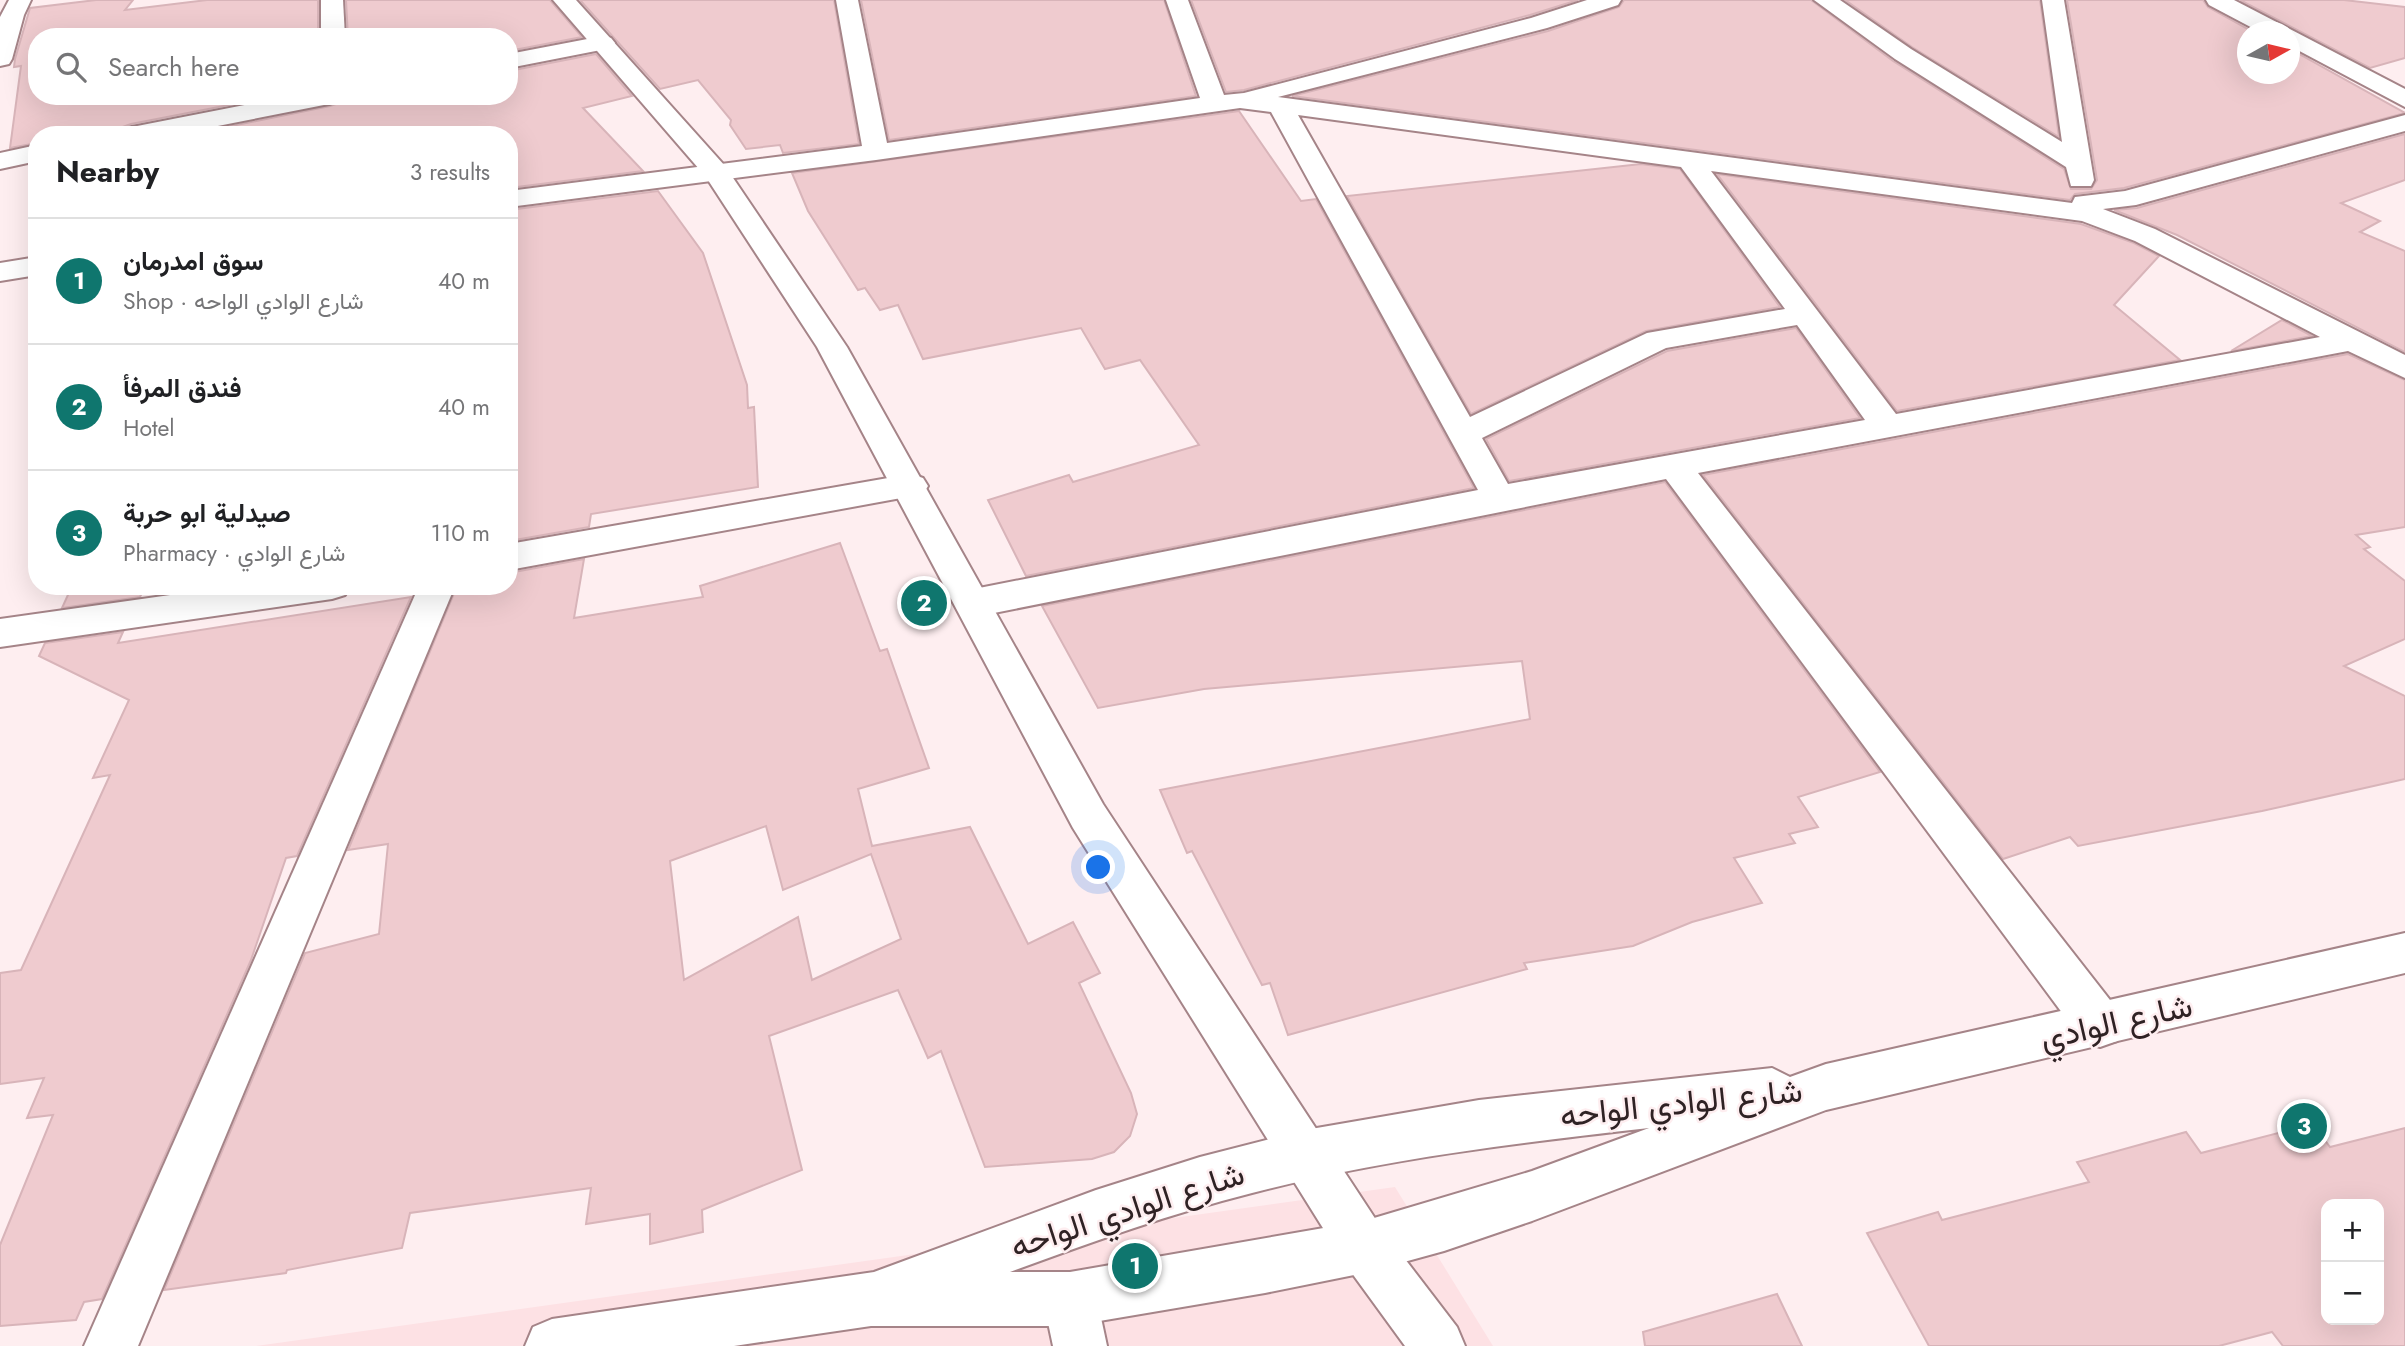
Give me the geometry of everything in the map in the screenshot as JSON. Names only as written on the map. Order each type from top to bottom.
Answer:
[{"type":"street","points":[[0,59],[12,15],[20,0]]},
{"type":"street","points":[[332,0],[333,28]]},
{"type":"street","points":[[564,0],[716,172],[832,347],[911,486],[1088,816],[1364,1247],[1438,1346]]},
{"type":"street","points":[[847,0],[876,152]]},
{"type":"street","points":[[1177,0],[1227,102]]},
{"type":"street","points":[[518,198],[876,152],[1227,102],[1539,23],[1610,0]]},
{"type":"street","points":[[1825,0],[1903,54],[2078,163]]},
{"type":"street","points":[[2053,0],[2086,208]]},
{"type":"street","points":[[2217,0],[2258,21]]},
{"type":"street","points":[[2300,42],[2405,99]]},
{"type":"street","points":[[518,59],[603,43]]},
{"type":"street","points":[[1227,102],[2086,208],[2145,235],[2405,368]]},
{"type":"street","points":[[177,126],[284,105]]},
{"type":"street","points":[[1280,107],[1500,498]]},
{"type":"street","points":[[2086,208],[2405,123]]},
{"type":"street","points":[[0,161],[28,155]]},
{"type":"street","points":[[1690,161],[1888,427]]},
{"type":"street","points":[[0,272],[28,267]]},
{"type":"street","points":[[1463,434],[1658,340],[1803,315]]},
{"type":"street","points":[[974,603],[1500,498],[2351,341]]},
{"type":"street","points":[[1675,467],[2100,1026]]},
{"type":"street","points":[[518,555],[911,486]]},
{"type":"street","points":[[111,1346],[433,595]]},
{"type":"street","points":[[0,633],[209,596]]},
{"type":"street","name":"شارع الوادي","points":[[1826,1087],[2100,1026],[2405,953]]},
{"type":"street","name":"شارع الوادي الواحه","points":[[871,1299],[1064,1225],[1233,1173],[1306,1155],[1573,1111],[1826,1087]]},
{"type":"street","name":"شارع الوادي الواحه","points":[[871,1299],[1075,1323],[1265,1267],[1364,1247],[1444,1225],[1532,1196],[1826,1087]]},
{"type":"street","points":[[552,1346],[871,1299]]},
{"type":"shaded area","points":[[1395,1187],[1493,1346],[256,1346]]},
{"type":"building","points":[[96,0],[133,0],[125,10],[207,0],[318,0],[318,28],[28,28],[28,105],[229,105],[125,126],[28,126],[28,145],[10,148],[21,66],[14,67],[15,59],[30,8]]},
{"type":"building","points":[[346,0],[550,0],[582,37],[518,49],[518,28],[348,28]]},
{"type":"building","points":[[580,0],[834,0],[859,144],[783,153],[780,145],[746,149],[730,125],[731,120],[698,80],[660,89]]},
{"type":"building","points":[[861,0],[1164,0],[1196,96],[889,140]]},
{"type":"building","points":[[1191,0],[1578,0],[1244,90],[1226,92]]},
{"type":"building","points":[[1624,0],[1811,0],[1893,61],[2064,169],[2071,189],[2091,189],[2097,180],[2067,0],[2203,0],[2208,7],[2237,23],[2237,84],[2300,84],[2300,55],[2405,113],[2124,188],[2075,194],[2070,200],[1292,96],[1548,31],[1619,7]]},
{"type":"building","points":[[1845,0],[2040,0],[2059,137],[1912,47]]},
{"type":"building","points":[[2240,0],[2344,0],[2405,7],[2405,58],[2370,68],[2300,31],[2300,21],[2280,21]]},
{"type":"building","points":[[596,54],[632,96],[583,108],[643,171],[518,187],[518,126],[232,126],[333,105],[518,105],[518,69]]},
{"type":"building","points":[[1239,111],[1301,201],[1316,199],[1474,488],[1026,576],[988,500],[1069,475],[1073,482],[1199,445],[1140,360],[1105,369],[1081,328],[923,359],[898,305],[880,310],[865,288],[858,290],[808,211],[792,173]]},
{"type":"building","points":[[2405,134],[2405,180],[2341,203],[2380,221],[2360,232],[2405,251],[2405,352],[2177,235],[2114,210],[2137,208]]},
{"type":"building","points":[[1641,164],[1680,169],[1780,307],[1646,331],[1471,414],[1347,196]]},
{"type":"building","points":[[1717,174],[2081,224],[2134,243],[2159,256],[2114,305],[2180,360],[1897,411]]},
{"type":"building","points":[[658,191],[703,253],[747,385],[748,408],[754,407],[758,487],[591,514],[589,527],[518,539],[518,209]]},
{"type":"building","points":[[2282,320],[2312,336],[2231,351]]},
{"type":"building","points":[[1796,328],[1860,418],[1509,481],[1486,439],[1667,351]]},
{"type":"building","points":[[2348,354],[2405,380],[2405,527],[2356,535],[2370,547],[2364,549],[2405,581],[2405,639],[2344,666],[2405,696],[2405,779],[2262,811],[2078,846],[2070,837],[2003,859],[1703,475]]},
{"type":"building","points":[[1665,482],[1880,772],[1798,797],[1818,827],[1789,834],[1795,843],[1734,858],[1762,903],[1692,922],[1633,946],[1524,963],[1527,969],[1288,1035],[1270,983],[1262,985],[1192,851],[1187,853],[1160,790],[1530,719],[1522,661],[1204,689],[1098,708],[1042,606]]},
{"type":"building","points":[[840,543],[880,651],[887,649],[929,768],[858,789],[872,846],[970,827],[1028,944],[1073,922],[1100,973],[1079,983],[1131,1093],[1137,1114],[1130,1136],[1114,1152],[1092,1159],[985,1167],[941,1051],[928,1058],[898,990],[769,1036],[802,1170],[702,1210],[703,1232],[650,1244],[650,1214],[586,1224],[591,1188],[410,1213],[402,1248],[287,1270],[286,1273],[164,1290],[305,953],[379,934],[388,844],[348,850],[453,595],[518,595],[518,571],[584,559],[574,618],[703,597],[700,586]],"holes":[[[766,826],[783,890],[871,854],[901,939],[812,980],[798,917],[684,980],[670,861]]]},
{"type":"building","points":[[68,595],[141,595],[140,597],[62,608]]},
{"type":"building","points":[[411,597],[297,856],[286,858],[251,960],[102,1299],[84,1302],[76,1320],[0,1326],[0,1245],[53,1115],[27,1118],[44,1078],[0,1084],[0,973],[21,970],[110,775],[93,778],[129,700],[39,656],[45,643],[123,632],[118,643]]},
{"type":"building","points":[[2313,1124],[2330,1147],[2405,1128],[2405,1346],[2283,1346],[2272,1332],[2219,1346],[1929,1346],[1867,1233],[1938,1212],[1942,1220],[2089,1182],[2077,1162],[2186,1132],[2201,1153]]},
{"type":"building","points":[[1777,1294],[1802,1346],[1645,1346],[1643,1332]]},
{"type":"place","name":"فندق المرفأ","points":[[924,603]]},
{"type":"place","name":"صيدلية ابو حربة","points":[[2304,1126]]},
{"type":"place","name":"سوق امدرمان","points":[[1135,1266]]}]
